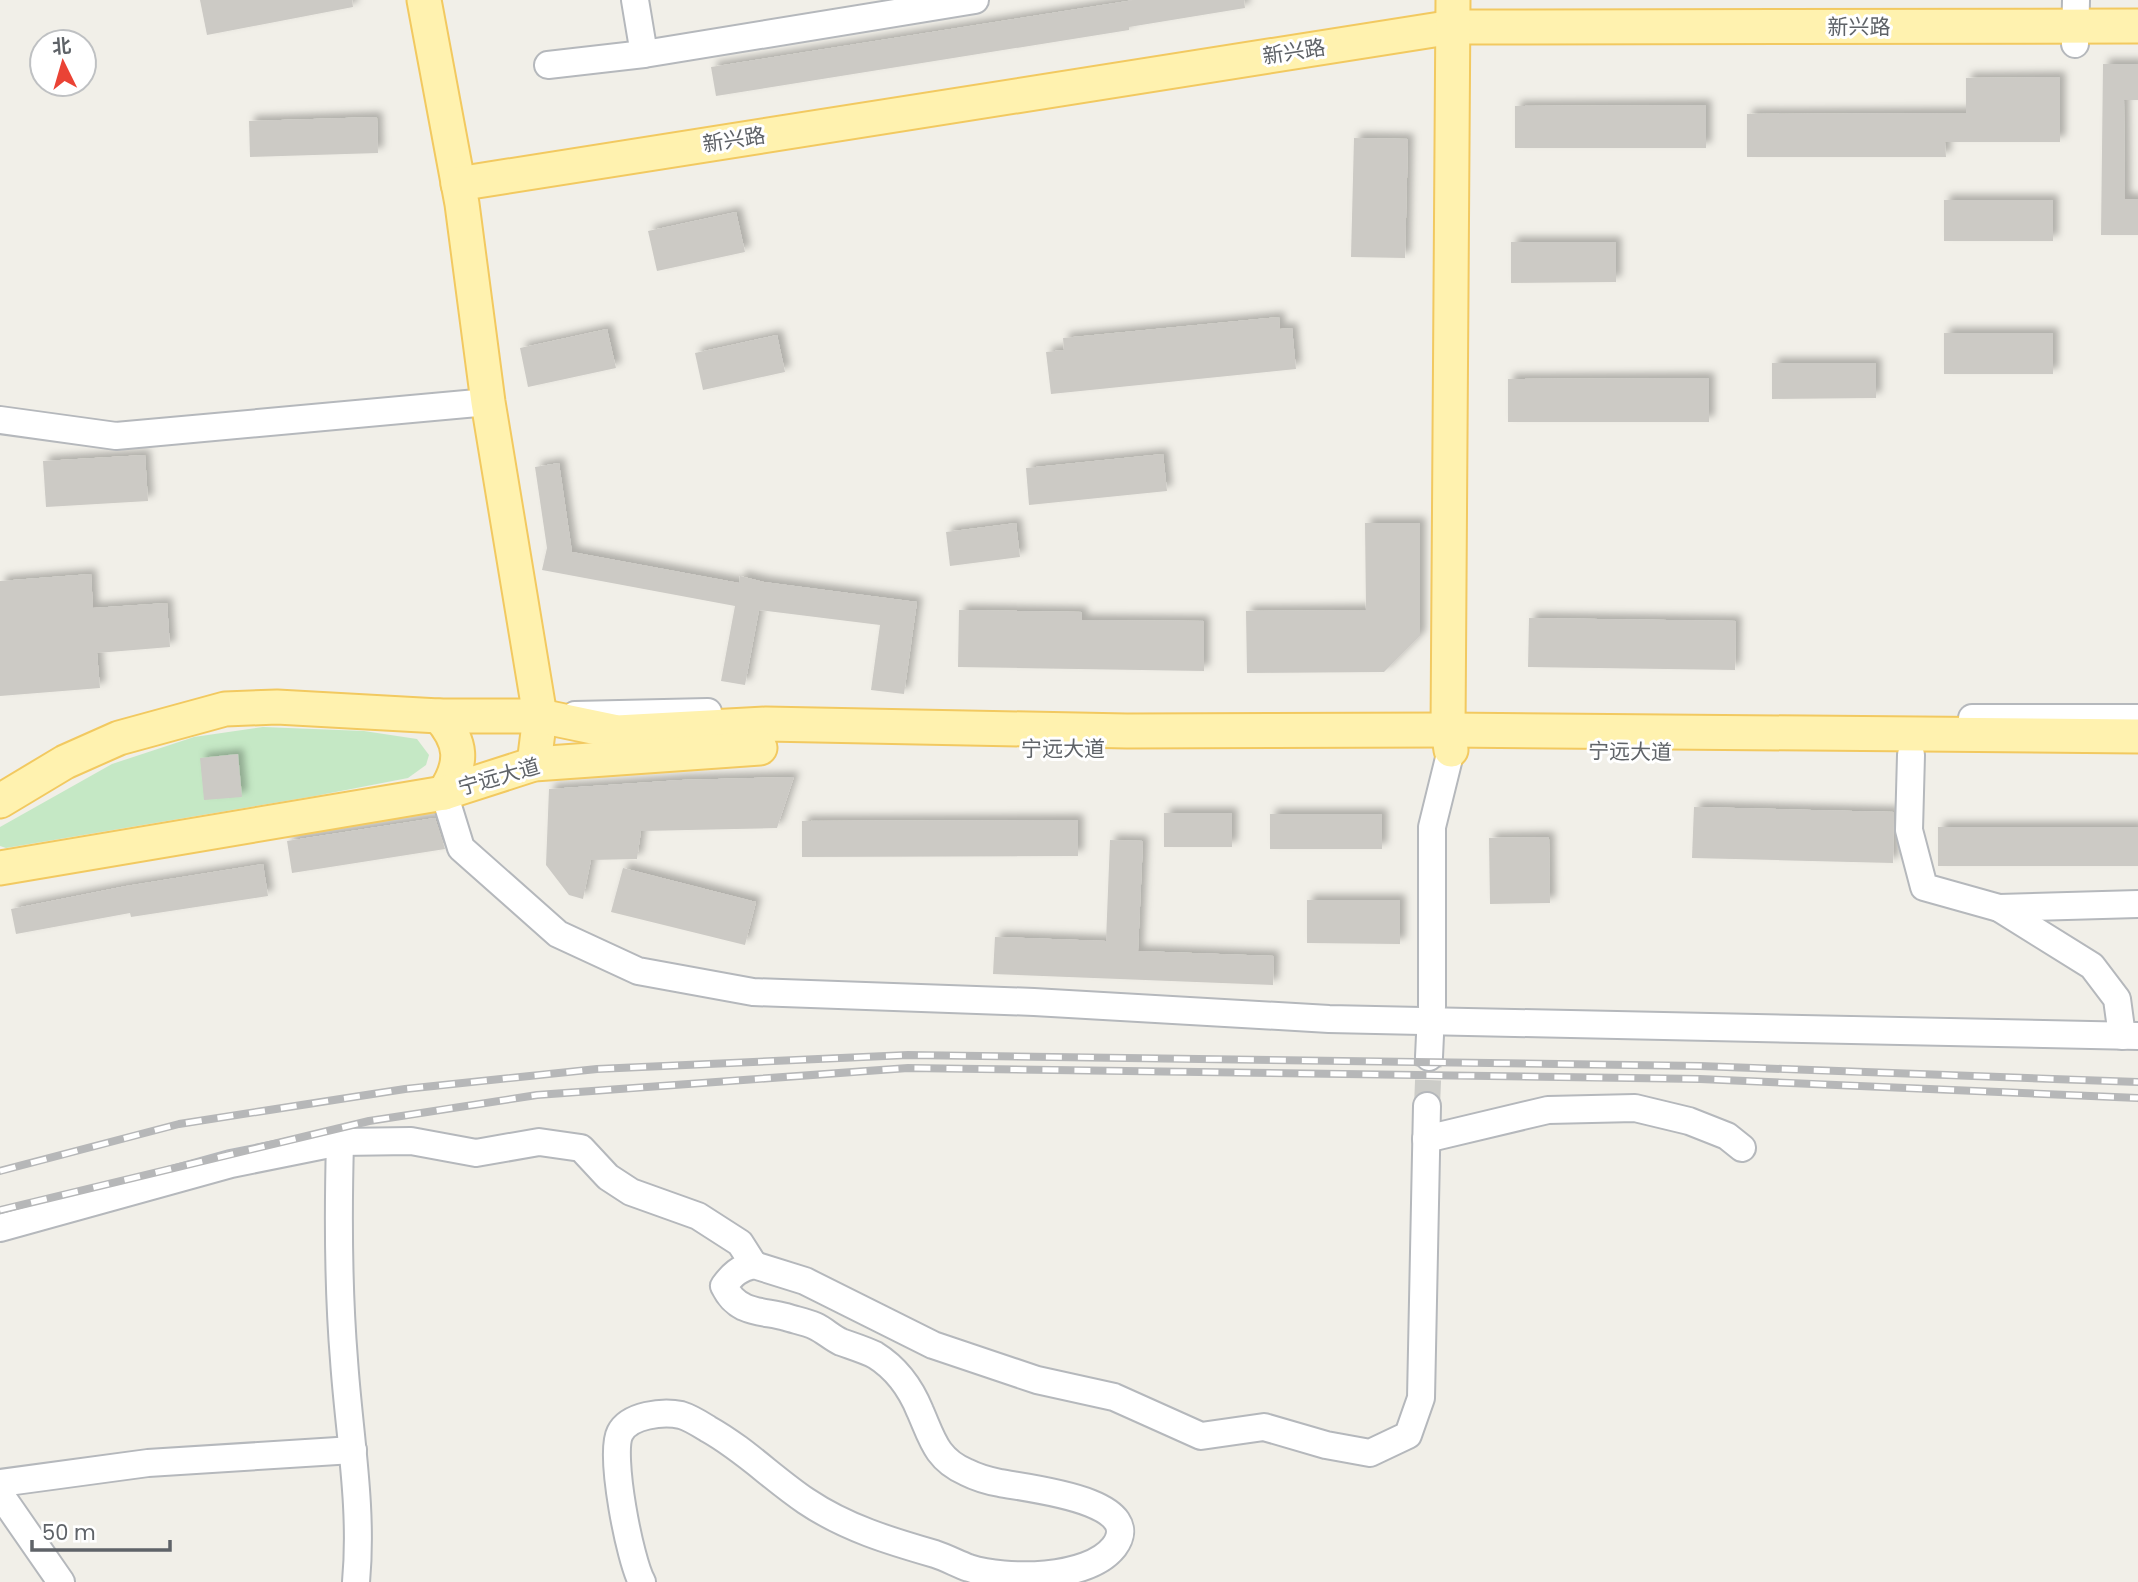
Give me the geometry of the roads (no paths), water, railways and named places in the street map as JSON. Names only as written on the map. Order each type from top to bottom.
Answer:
[{"type":"main road","points":[[424,0],[460,194],[488,402],[540,716],[534,764]]},
{"type":"main road","points":[[1449,733],[1453,23]]},
{"type":"main road","name":"新兴路","points":[[460,194],[1453,23],[2138,26]]},
{"type":"main road","name":"新兴路","points":[[2076,24],[2138,43]]},
{"type":"main road","name":"宁远大道","points":[[0,801],[65,762],[119,738],[225,709],[278,707],[439,716],[540,716],[617,732],[766,724],[1126,731],[2138,736]]},
{"type":"main road","points":[[439,716],[450,729],[457,745],[458,762],[454,778],[444,793]]},
{"type":"main road","name":"宁远大道","points":[[0,868],[444,793],[534,764],[764,747],[1449,733],[1911,755],[2138,757]]},
{"type":"street","points":[[635,0],[645,54]]},
{"type":"street","points":[[548,65],[645,54],[975,0]]},
{"type":"street","points":[[0,421],[116,436],[488,402]]},
{"type":"street","name":"宁远大道","points":[[1449,733],[2138,718]]},
{"type":"street","points":[[1432,1007],[1432,827],[1449,733]]},
{"type":"street","points":[[444,793],[461,848],[558,934],[638,971],[753,992],[1034,1002],[1329,1019],[2130,1036],[2117,999],[2092,966],[1999,908],[1924,887],[1909,830],[1911,755]]},
{"type":"street","points":[[1999,908],[2138,904]]},
{"type":"street","points":[[642,1582],[634,1564],[620,1491],[617,1447],[620,1432],[633,1421],[647,1416],[678,1415],[691,1419],[734,1443],[807,1501],[859,1530],[942,1556],[970,1569],[1003,1575],[1032,1576],[1063,1572],[1098,1559],[1116,1544],[1119,1531],[1115,1517],[1104,1508],[1046,1489],[997,1483],[952,1465],[940,1455],[907,1385],[898,1374],[875,1356],[837,1340],[814,1326],[771,1312],[743,1307],[730,1297],[724,1286],[733,1274],[754,1265],[806,1281],[933,1345],[1037,1380],[1114,1398],[1201,1436],[1264,1427],[1326,1445],[1370,1453],[1408,1434],[1421,1398],[1427,1106]]},
{"type":"street","points":[[1426,1139],[1548,1110],[1634,1108],[1689,1121],[1727,1136],[1742,1148]]},
{"type":"street","points":[[0,1228],[231,1164],[340,1142],[411,1141],[476,1153],[539,1142],[581,1148],[608,1177],[631,1192],[698,1216],[740,1243],[754,1265]]},
{"type":"street","points":[[340,1142],[337,1235],[344,1361],[358,1507],[359,1555],[356,1582]]},
{"type":"street","points":[[0,1483],[148,1463],[354,1450]]},
{"type":"street","points":[[0,1494],[61,1582]]},
{"type":"tunnel","points":[[1427,1106],[1429,1057]]},
{"type":"railway","points":[[0,1171],[179,1124],[405,1089],[597,1069],[908,1055],[1700,1066],[2138,1082]]},
{"type":"railway","points":[[0,1210],[369,1121],[537,1095],[908,1068],[1700,1079],[2138,1098]]}]
